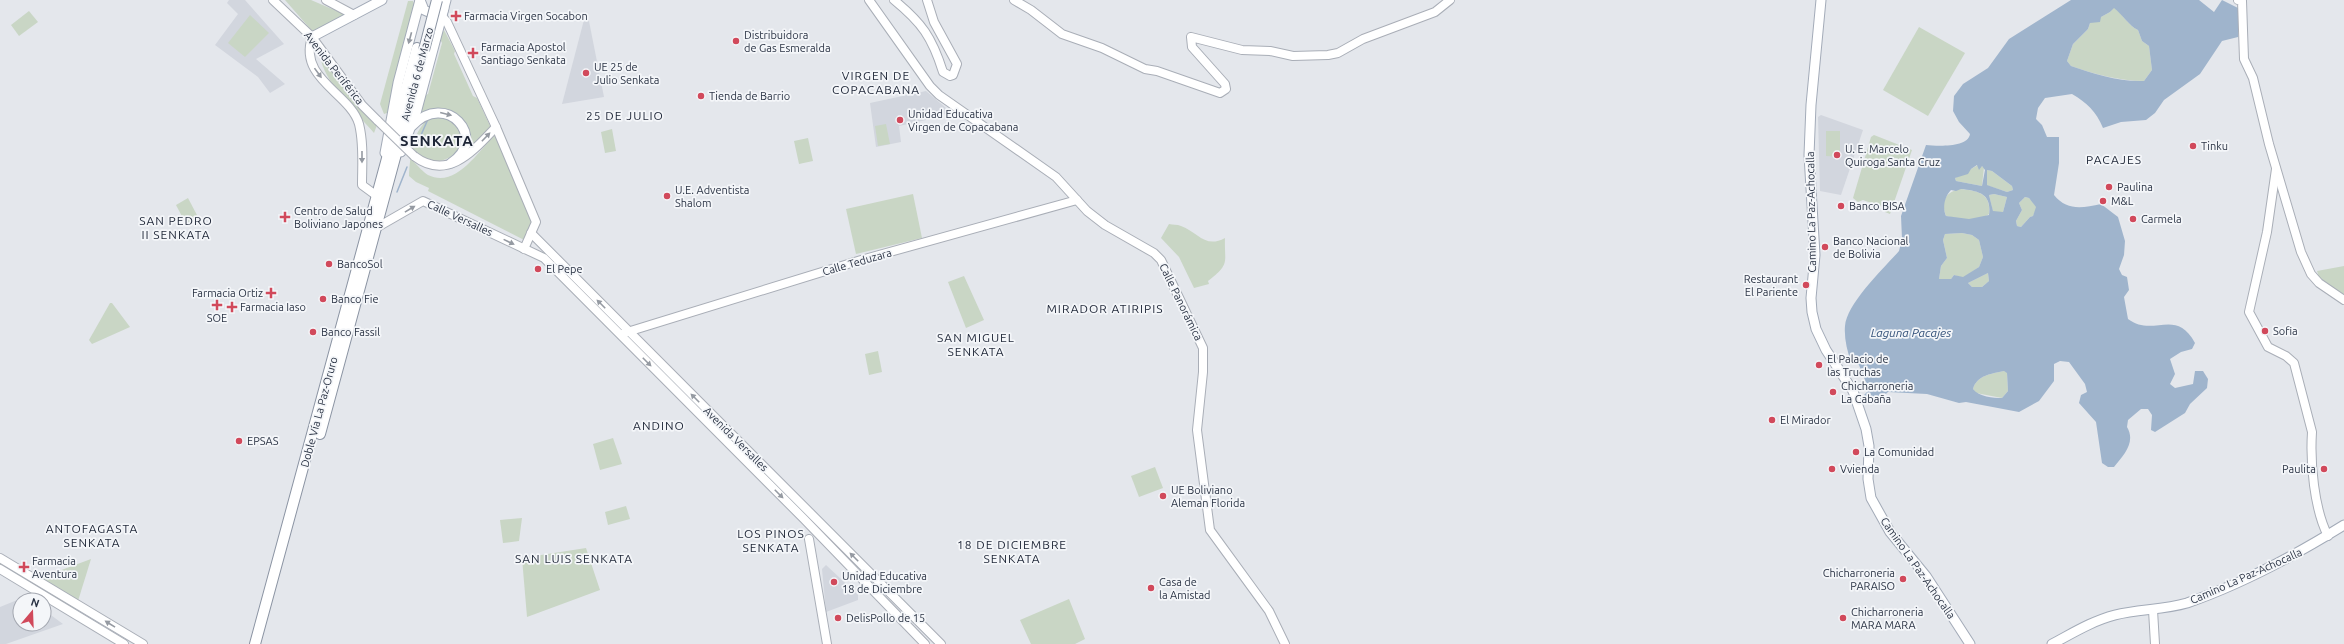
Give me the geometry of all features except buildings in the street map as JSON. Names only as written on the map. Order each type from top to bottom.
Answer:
[{"type":"highway","name":"Avenida 6 de Marzo","points":[[385,180],[420,49],[430,0]]},
{"type":"highway","name":"Avenida 6 de Marzo","points":[[420,49],[443,5]]},
{"type":"highway","name":"Doble Vía La Paz-Oruro","points":[[255,644],[376,196],[385,180]]},
{"type":"highway","name":"Doble Vía La Paz-Oruro","points":[[262,644],[376,228],[385,180]]},
{"type":"main road","points":[[312,37],[382,0]]},
{"type":"main road","points":[[420,0],[422,8],[426,12],[433,14],[443,5]]},
{"type":"main road","name":"Avenida 6 de Marzo","points":[[385,180],[391,116],[420,0]]},
{"type":"main road","name":"Camino La Paz-Achocalla","points":[[1821,0],[1810,141],[1810,194],[1815,256],[1811,298],[1812,312],[1816,329],[1826,350],[1853,391],[1866,429],[1869,446],[1868,479],[1871,498],[1890,532],[1926,576],[1970,644]]},
{"type":"main road","name":"Avenida 6 de Marzo","points":[[385,180],[412,127],[443,5]]},
{"type":"main road","points":[[412,127],[423,117],[435,113],[448,114],[454,117],[462,127],[466,144],[460,155],[451,163]]},
{"type":"main road","name":"Camino La Paz-Achocalla","points":[[2052,644],[2094,621],[2117,614],[2153,610],[2185,603],[2210,594],[2295,555],[2344,525]]},
{"type":"street","name":"Avenida Periférica","points":[[272,0],[312,37],[362,105],[414,156],[432,166],[451,163],[466,158],[496,127]]},
{"type":"street","points":[[326,0],[354,15]]},
{"type":"street","name":"Calle Panorámica","points":[[869,0],[935,91],[957,109],[1065,184],[1077,200],[1105,225],[1154,253],[1168,272],[1203,348],[1204,372],[1197,430],[1210,530],[1228,551],[1272,616],[1285,644]]},
{"type":"street","points":[[894,0],[924,27],[932,42],[943,72],[950,76],[956,72],[957,64],[934,22],[927,0]]},
{"type":"street","points":[[1014,0],[1031,10],[1062,34],[1102,48],[1145,69],[1157,71],[1220,93],[1226,89],[1226,84],[1192,47],[1192,38],[1242,50],[1270,51],[1293,56],[1328,55],[1338,53],[1363,39],[1435,12],[1450,0]]},
{"type":"street","points":[[2238,0],[2242,1],[2244,59],[2253,78],[2276,170],[2301,252],[2311,274],[2319,283],[2344,300]]},
{"type":"street","points":[[443,5],[536,222],[524,249]]},
{"type":"street","points":[[312,37],[309,45],[311,62],[317,73],[359,123],[362,148],[362,185],[376,196]]},
{"type":"street","points":[[2276,170],[2268,232],[2249,312],[2268,347],[2286,356],[2294,363],[2312,432],[2313,464],[2318,506],[2328,536]]},
{"type":"street","name":"Calle Teduzara","points":[[620,334],[861,260],[1077,200]]},
{"type":"street","name":"Calle Versalles","points":[[376,228],[423,201],[524,249]]},
{"type":"street","name":"Avenida Versalles","points":[[531,233],[628,332],[941,644]]},
{"type":"street","name":"Avenida Versalles","points":[[524,249],[544,258],[925,644]]},
{"type":"street","points":[[822,525],[807,537],[827,644]]},
{"type":"street","points":[[0,558],[143,644]]},
{"type":"street","points":[[0,570],[124,644]]},
{"type":"street","points":[[2153,610],[2155,644]]},
{"type":"shaded area","points":[[229,0],[245,0],[284,44],[256,59],[285,84],[270,93],[258,77],[215,45],[238,14],[227,3]]},
{"type":"shaded area","points":[[585,16],[588,16],[604,97],[562,104]]},
{"type":"shaded area","name":"Unidad Educativa Virgen de Copacabana","points":[[926,91],[946,108],[945,114],[940,117],[899,126],[901,142],[876,147],[870,103]]},
{"type":"shaded area","name":"U. E. Marcelo Quiroga Santa Cruz","points":[[1821,115],[1863,130],[1841,195],[1820,191],[1818,117]]},
{"type":"shaded area","name":"Unidad Educativa 18 de Diciembre","points":[[826,565],[858,595],[858,600],[826,612],[822,569]]},
{"type":"shaded area","points":[[12,602],[12,632],[40,632],[6,644],[0,644],[0,607]]},
{"type":"shaded area","points":[[52,616],[63,624],[52,628]]},
{"type":"green space","points":[[285,0],[311,0],[346,15],[313,32]]},
{"type":"green space","points":[[408,1],[413,1],[415,6],[387,113],[384,114],[380,104]]},
{"type":"green space","points":[[2114,7],[2132,26],[2138,30],[2142,41],[2149,46],[2152,70],[2144,81],[2125,80],[2098,74],[2071,66],[2067,61],[2073,44],[2088,29],[2090,23],[2110,12]]},
{"type":"green space","points":[[29,11],[38,22],[19,36],[11,25]]},
{"type":"green space","points":[[250,15],[269,33],[245,57],[228,43]]},
{"type":"green space","points":[[1919,27],[1965,53],[1928,116],[1883,90]]},
{"type":"green space","points":[[444,30],[455,51],[454,54],[473,96],[477,98],[491,128],[471,147],[471,137],[462,120],[420,112],[424,96],[428,94],[442,43],[440,39]]},
{"type":"green space","points":[[320,55],[355,102],[377,125],[374,133],[350,107],[327,76],[322,65]]},
{"type":"green space","points":[[432,117],[448,117],[457,125],[463,138],[462,144],[455,154],[444,160],[427,160],[414,152],[414,162],[428,175],[438,178],[448,177],[457,173],[466,166],[495,135],[533,223],[532,241],[530,243],[428,191],[429,188],[416,182],[409,176],[410,160],[417,135],[426,122]]},
{"type":"green space","points":[[886,124],[890,144],[878,146],[875,126]]},
{"type":"green space","points":[[612,129],[616,151],[605,153],[601,132]]},
{"type":"green space","points":[[1826,131],[1840,131],[1840,157],[1826,156]]},
{"type":"green space","points":[[1874,135],[1912,150],[1890,214],[1885,212],[1882,207],[1863,200],[1858,202],[1853,198],[1871,137]]},
{"type":"green space","points":[[808,138],[813,161],[799,164],[794,141]]},
{"type":"green space","points":[[1978,165],[1984,167],[1982,186],[1956,181],[1955,178]]},
{"type":"green space","points":[[1987,170],[1992,171],[2012,186],[2013,190],[2007,192],[1986,185]]},
{"type":"green space","points":[[1961,189],[1978,192],[1986,197],[1989,207],[1989,214],[1979,219],[1962,219],[1946,216],[1944,211],[1944,201],[1948,194]]},
{"type":"green space","points":[[913,194],[922,238],[856,254],[846,209]]},
{"type":"green space","points":[[1994,194],[2007,197],[2003,212],[1993,212],[1989,195]]},
{"type":"green space","points":[[2025,197],[2029,198],[2037,207],[2033,216],[2030,217],[2021,227],[2017,226],[2016,221],[2022,210],[2019,203]]},
{"type":"green space","points":[[188,198],[198,217],[186,224],[176,205]]},
{"type":"green space","points":[[1169,224],[1181,226],[1207,241],[1218,241],[1225,238],[1225,262],[1220,270],[1208,281],[1209,284],[1194,288],[1179,257],[1161,238]]},
{"type":"green space","points":[[1962,233],[1972,235],[1979,240],[1983,257],[1979,267],[1963,278],[1954,275],[1951,279],[1939,279],[1941,266],[1947,258],[1943,240],[1945,234]]},
{"type":"green space","points":[[2344,266],[2343,295],[2319,277],[2317,271]]},
{"type":"green space","points":[[1988,273],[1989,281],[1982,287],[1972,287],[1968,283]]},
{"type":"green space","points":[[964,276],[984,320],[966,328],[948,282]]},
{"type":"green space","points":[[110,303],[112,303],[130,327],[92,344],[89,340]]},
{"type":"green space","points":[[878,351],[882,372],[869,375],[865,354]]},
{"type":"green space","points":[[2004,371],[2007,372],[2008,391],[2002,398],[1976,393],[1973,389],[1975,384],[1981,378],[1990,374]]},
{"type":"green space","points":[[613,438],[622,464],[600,470],[593,444]]},
{"type":"green space","points":[[1155,467],[1163,488],[1139,497],[1131,476]]},
{"type":"green space","points":[[626,506],[630,519],[608,525],[605,512]]},
{"type":"green space","points":[[522,518],[519,541],[503,543],[500,520]]},
{"type":"green space","points":[[586,548],[600,590],[527,617],[522,558]]},
{"type":"green space","points":[[91,559],[78,601],[40,578]]},
{"type":"green space","points":[[0,562],[51,592],[44,592],[0,566]]},
{"type":"green space","points":[[52,593],[76,607],[75,610],[52,597]]},
{"type":"green space","points":[[1069,599],[1085,639],[1075,644],[1031,644],[1020,620]]},
{"type":"water","name":"Laguna Pacajes","points":[[2071,0],[2199,0],[2214,12],[2222,0],[2238,8],[2238,37],[2222,41],[2200,74],[2164,100],[2155,113],[2146,120],[2121,122],[2103,128],[2090,108],[2072,94],[2045,98],[2038,108],[2036,119],[2042,125],[2047,137],[2059,137],[2059,163],[2054,195],[2064,204],[2075,207],[2087,207],[2101,204],[2118,217],[2125,241],[2124,255],[2119,269],[2122,275],[2127,277],[2129,290],[2124,297],[2128,319],[2137,324],[2146,326],[2172,325],[2180,327],[2188,332],[2195,343],[2192,349],[2181,352],[2170,359],[2175,374],[2170,384],[2175,388],[2193,384],[2195,371],[2203,371],[2208,379],[2207,388],[2190,404],[2185,413],[2155,432],[2151,430],[2152,415],[2148,409],[2141,409],[2128,420],[2127,427],[2130,438],[2128,448],[2114,467],[2108,467],[2102,463],[2096,422],[2079,403],[2081,395],[2087,392],[2085,384],[2069,362],[2060,361],[2054,364],[2054,381],[2039,401],[2019,412],[1966,402],[1959,403],[1927,394],[1888,392],[1878,401],[1869,403],[1864,395],[1869,390],[1859,365],[1851,362],[1847,348],[1845,326],[1847,317],[1852,307],[1867,286],[1899,251],[1902,239],[1901,216],[1926,145],[1937,146],[1958,144],[1968,139],[1970,134],[1959,122],[1953,111],[1954,96],[1963,84],[1988,68],[2009,39]],"holes":[[[2114,8],[2138,30],[2142,41],[2149,46],[2152,70],[2144,81],[2116,79],[2098,75],[2071,66],[2067,61],[2073,44],[2088,29],[2090,23],[2100,22],[2101,17]],[[1977,165],[1979,170],[1982,166],[1985,170],[1982,186],[1956,181],[1955,178],[1968,174],[1971,169]],[[1987,170],[1992,171],[2012,186],[2013,190],[2007,192],[1987,185]],[[1961,189],[1982,194],[1988,202],[1989,215],[1969,219],[1946,216],[1944,209],[1945,202],[1947,195],[1951,190],[1956,191]],[[1994,194],[2007,197],[2003,212],[1993,211],[1989,195]],[[2025,197],[2029,198],[2036,207],[2033,216],[2030,217],[2021,227],[2017,226],[2016,221],[2022,210],[2019,203]],[[1962,233],[1972,235],[1979,240],[1983,257],[1979,267],[1963,277],[1954,275],[1951,279],[1939,279],[1941,266],[1947,258],[1943,240],[1945,234]],[[1988,273],[1989,281],[1982,287],[1972,287],[1968,283]],[[2004,371],[2007,373],[2008,391],[2002,398],[1982,395],[1973,389],[1975,384],[1981,378],[1990,374]]]},
{"type":"waterway","points":[[418,142],[428,119]]},
{"type":"waterway","points":[[397,192],[407,167]]},
{"type":"place","name":"Farmacia Virgen Socabon","points":[[456,16]]},
{"type":"place","name":"Distribuidora de Gas Esmeralda","points":[[736,41]]},
{"type":"place","name":"Farmacia Apostol Santiago Senkata","points":[[473,53]]},
{"type":"place","name":"UE 25 de Julio Senkata","points":[[586,73]]},
{"type":"place","name":"Tienda de Barrio","points":[[701,96]]},
{"type":"place","name":"Unidad Educativa Virgen de Copacabana","points":[[900,120]]},
{"type":"place","name":"Tinku","points":[[2193,146]]},
{"type":"place","name":"U. E. Marcelo Quiroga Santa Cruz","points":[[1837,155]]},
{"type":"place","name":"Paulina","points":[[2109,187]]},
{"type":"place","name":"U.E. Adventista Shalom","points":[[667,196]]},
{"type":"place","name":"M&L","points":[[2103,201]]},
{"type":"place","name":"Banco BISA","points":[[1841,206]]},
{"type":"place","name":"Centro de Salud Boliviano Japones","points":[[285,217]]},
{"type":"place","name":"Carmela","points":[[2133,219]]},
{"type":"place","name":"Banco Nacional de Bolivia","points":[[1825,247]]},
{"type":"place","name":"BancoSol","points":[[329,264]]},
{"type":"place","name":"El Pepe","points":[[538,269]]},
{"type":"place","name":"Restaurant El Pariente","points":[[1806,285]]},
{"type":"place","name":"Farmacia Ortiz","points":[[271,293]]},
{"type":"place","name":"Banco Fie","points":[[323,299]]},
{"type":"place","name":"SOE","points":[[217,305]]},
{"type":"place","name":"Farmacia Iaso","points":[[232,307]]},
{"type":"place","name":"Sofia","points":[[2265,331]]},
{"type":"place","name":"Banco Fassil","points":[[313,332]]},
{"type":"place","name":"El Palacio de las Truchas","points":[[1819,365]]},
{"type":"place","name":"Chicharroneria La Cabaña","points":[[1833,392]]},
{"type":"place","name":"El Mirador","points":[[1772,420]]},
{"type":"place","name":"EPSAS","points":[[239,441]]},
{"type":"place","name":"La Comunidad","points":[[1856,452]]},
{"type":"place","name":"Vvienda","points":[[1832,469]]},
{"type":"place","name":"Paulita","points":[[2324,469]]},
{"type":"place","name":"UE Boliviano Aleman Florida","points":[[1163,496]]},
{"type":"place","name":"Farmacia Aventura","points":[[24,567]]},
{"type":"place","name":"Chicharroneria PARAISO","points":[[1903,579]]},
{"type":"place","name":"Unidad Educativa 18 de Diciembre","points":[[834,582]]},
{"type":"place","name":"Casa de la Amistad","points":[[1151,588]]},
{"type":"place","name":"DelisPollo de 15","points":[[838,618]]},
{"type":"place","name":"Chicharroneria MARA MARA","points":[[1843,618]]},
{"type":"district","name":"VIRGEN DE COPACABANA","points":[[876,82]]},
{"type":"district","name":"25 DE JULIO","points":[[625,115]]},
{"type":"district","name":"SENKATA","points":[[437,140]]},
{"type":"district","name":"PACAJES","points":[[2114,159]]},
{"type":"district","name":"SAN PEDRO II SENKATA","points":[[176,227]]},
{"type":"district","name":"MIRADOR ATIRIPIS","points":[[1105,308]]},
{"type":"district","name":"SAN MIGUEL SENKATA","points":[[976,344]]},
{"type":"district","name":"ANDINO","points":[[659,425]]},
{"type":"district","name":"ANTOFAGASTA SENKATA","points":[[92,535]]},
{"type":"district","name":"LOS PINOS SENKATA","points":[[771,540]]},
{"type":"district","name":"18 DE DICIEMBRE SENKATA","points":[[1012,551]]},
{"type":"district","name":"SAN LUIS SENKATA","points":[[574,558]]}]
